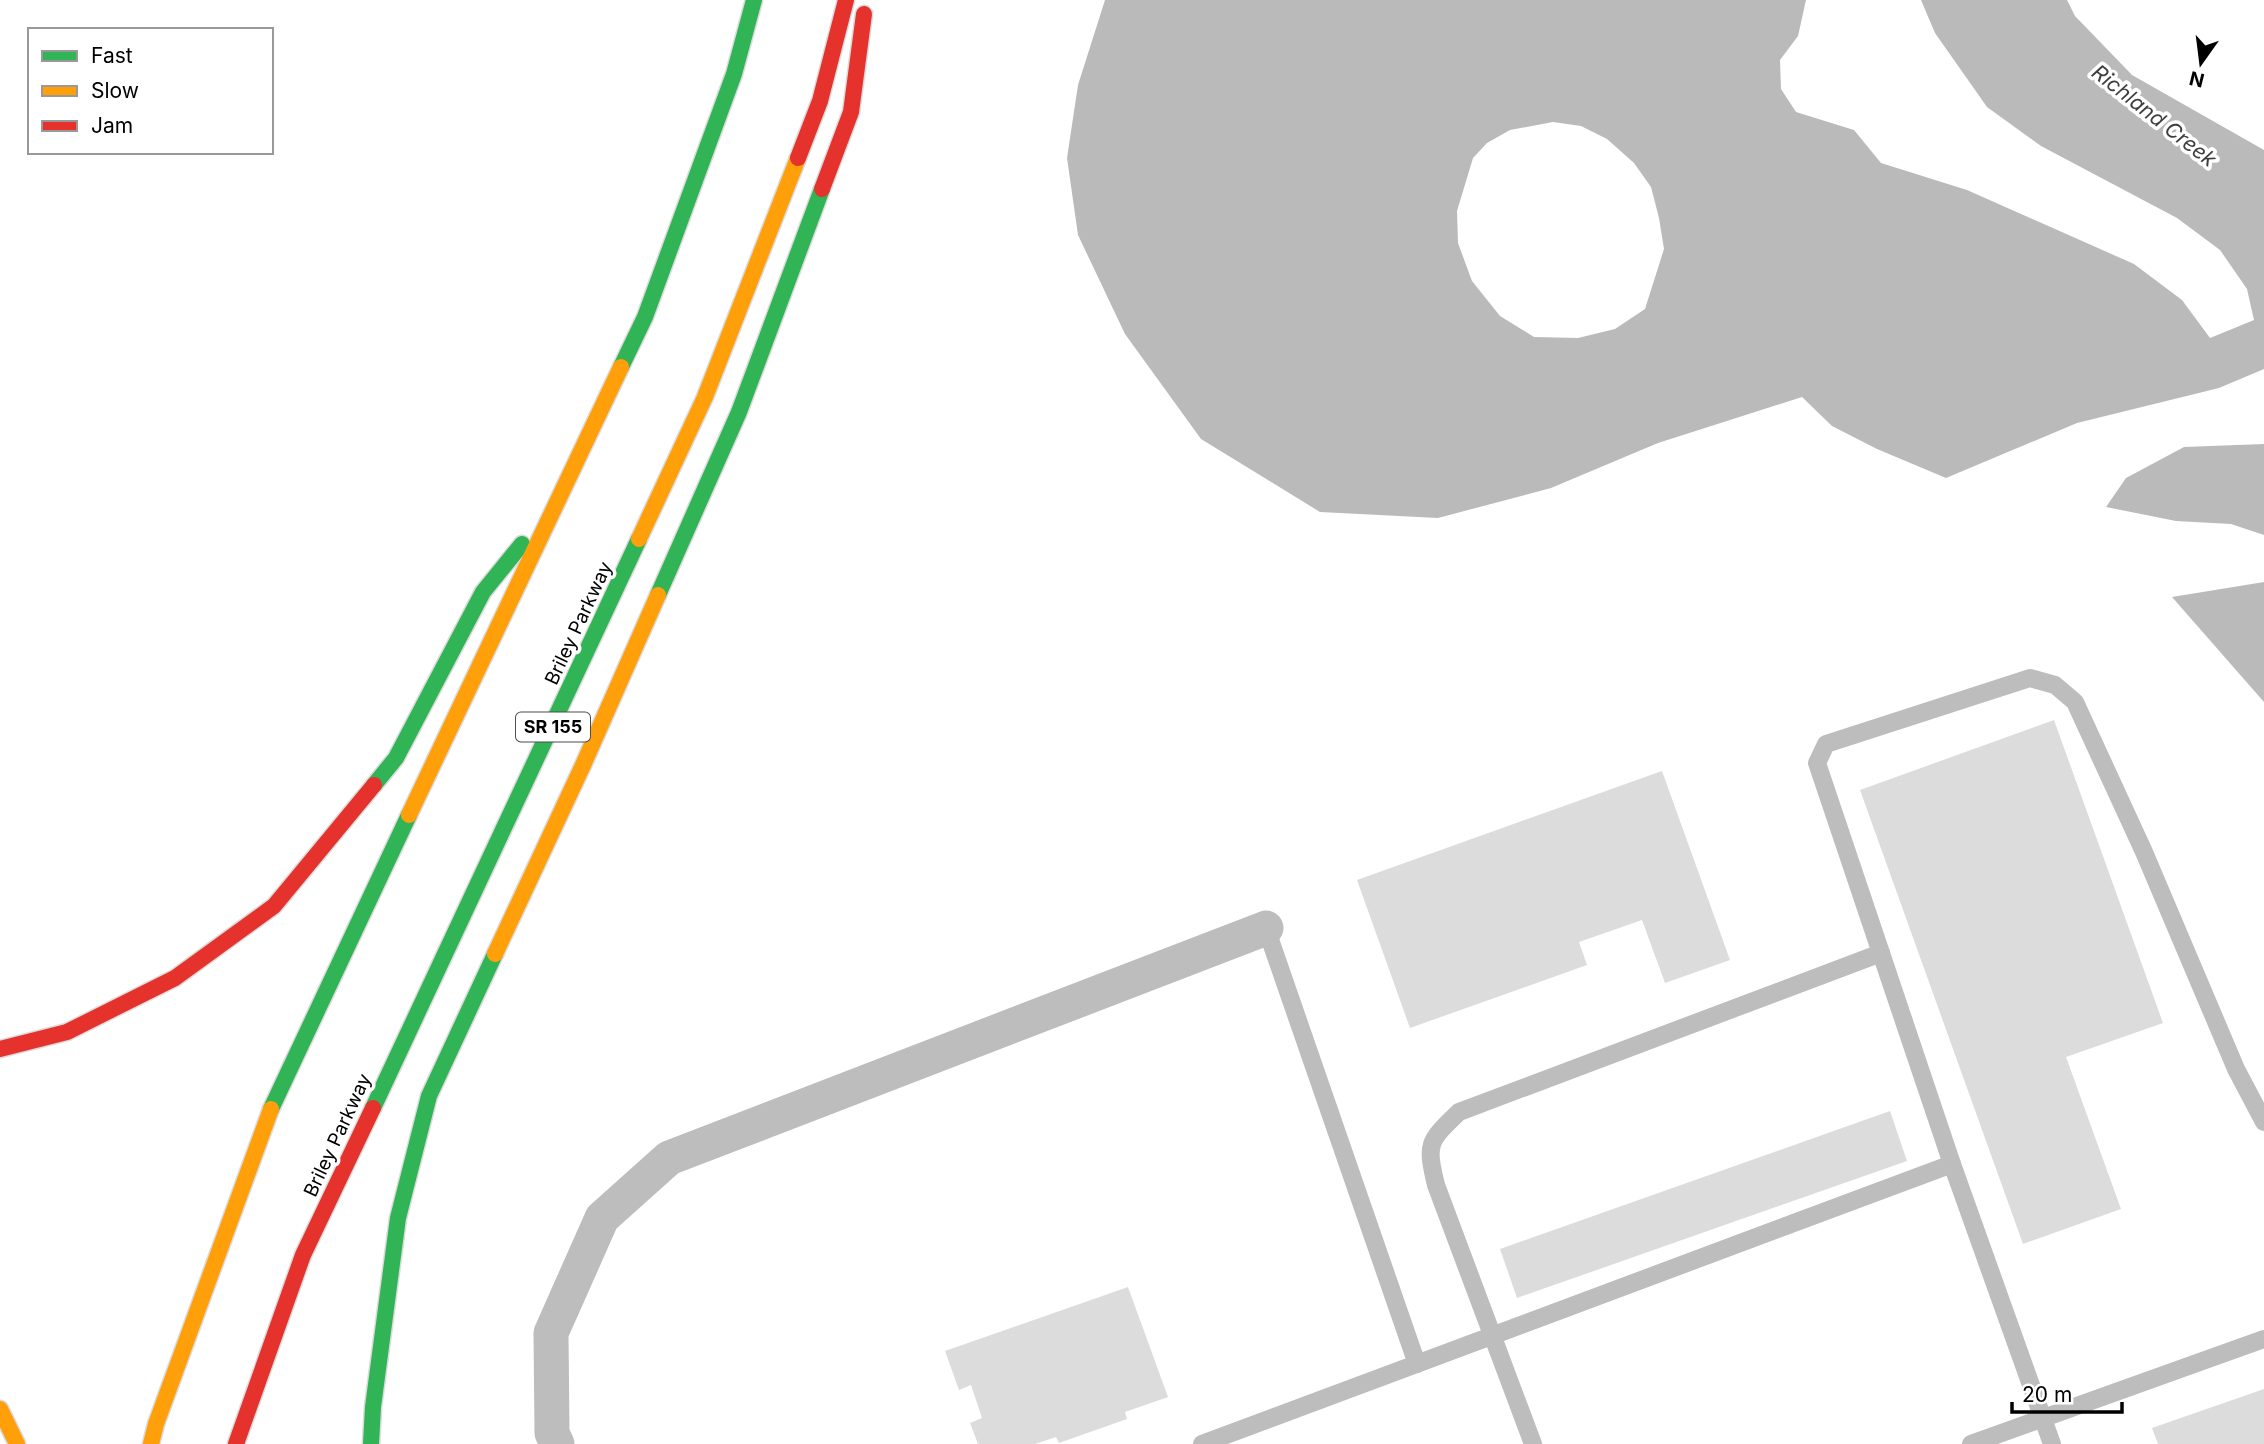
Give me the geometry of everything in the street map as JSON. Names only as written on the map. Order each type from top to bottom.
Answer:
[{"type":"highway","points":[[151,1444],[271,1108],[645,317],[734,75],[754,0]]},
{"type":"highway","name":"Briley Parkway","points":[[236,1444],[303,1255],[705,397],[820,101],[846,0]]},
{"type":"highway","points":[[371,1444],[373,1407],[398,1218],[429,1096],[584,763],[739,412],[851,113],[866,0]]},
{"type":"highway","points":[[0,1049],[67,1032],[175,978],[274,906],[396,758],[484,593],[566,487]]},
{"type":"highway","points":[[0,1409],[17,1444]]},
{"type":"street","points":[[557,1444],[552,1433],[551,1333],[602,1218],[669,1158],[1266,928]]},
{"type":"lane","points":[[2052,1444],[1952,1164],[1818,763],[1826,744],[2030,678],[2055,685],[2075,702],[2144,852],[2236,1069],[2264,1122]]},
{"type":"lane","points":[[1266,928],[1417,1364]]},
{"type":"lane","points":[[1533,1444],[1436,1185],[1429,1153],[1435,1135],[1459,1112],[1881,953]]},
{"type":"lane","points":[[1202,1444],[1952,1164]]},
{"type":"lane","points":[[1971,1444],[2264,1339]]},
{"type":"water","name":"Richland Creek","points":[[1105,0],[1806,0],[1798,36],[1780,60],[1781,89],[1796,112],[1854,130],[1881,163],[1967,190],[2134,264],[2182,300],[2210,338],[2254,320],[2247,289],[2220,250],[2177,218],[2041,146],[1987,107],[1935,33],[1921,0],[2067,0],[2075,16],[2132,75],[2264,150],[2264,369],[2219,388],[2077,423],[1946,478],[1877,449],[1832,426],[1802,397],[1658,443],[1551,488],[1438,518],[1320,512],[1201,439],[1125,334],[1078,235],[1067,158],[1078,85]],"holes":[[[1553,122],[1581,126],[1607,139],[1634,163],[1651,187],[1664,249],[1645,309],[1615,329],[1578,338],[1534,337],[1500,316],[1472,281],[1458,243],[1457,211],[1473,158],[1487,143],[1510,130]]]},
{"type":"water","points":[[2264,444],[2264,535],[2231,524],[2176,521],[2106,507],[2126,478],[2184,447]]},
{"type":"water","points":[[2264,582],[2264,702],[2172,597]]},
{"type":"building","points":[[2054,720],[2163,1023],[2066,1057],[2121,1209],[2023,1244],[1860,790]]},
{"type":"building","points":[[1662,771],[1730,960],[1665,983],[1642,920],[1579,942],[1587,965],[1410,1028],[1357,880]]},
{"type":"building","points":[[1890,1111],[1907,1161],[1517,1298],[1500,1249]]},
{"type":"building","points":[[1128,1287],[1168,1397],[1125,1412],[1127,1419],[1059,1443],[1056,1437],[1035,1444],[978,1444],[970,1423],[982,1418],[971,1385],[959,1390],[945,1351]]},
{"type":"building","points":[[2264,1389],[2264,1444],[2158,1444],[2152,1428]]},
{"type":"traffic: fast","points":[[621,367],[645,317],[734,74],[754,0]]},
{"type":"traffic: fast","points":[[658,595],[739,412],[822,189]]},
{"type":"traffic: fast","points":[[373,1108],[639,539]]},
{"type":"traffic: fast","points":[[374,785],[396,758],[483,592],[522,544]]},
{"type":"traffic: fast","points":[[271,1109],[409,815]]},
{"type":"traffic: fast","points":[[371,1444],[373,1407],[398,1218],[429,1096],[495,954]]},
{"type":"traffic: slow","points":[[639,539],[705,397],[798,158]]},
{"type":"traffic: slow","points":[[409,815],[621,367]]},
{"type":"traffic: slow","points":[[495,954],[658,595]]},
{"type":"traffic: slow","points":[[151,1444],[271,1109]]},
{"type":"traffic: slow","points":[[0,1409],[17,1444]]},
{"type":"traffic: jam","points":[[798,158],[820,101],[846,0]]},
{"type":"traffic: jam","points":[[822,189],[851,112],[864,14]]},
{"type":"traffic: jam","points":[[0,1049],[67,1032],[175,978],[274,906],[374,785]]},
{"type":"traffic: jam","points":[[236,1444],[303,1255],[373,1108]]}]
